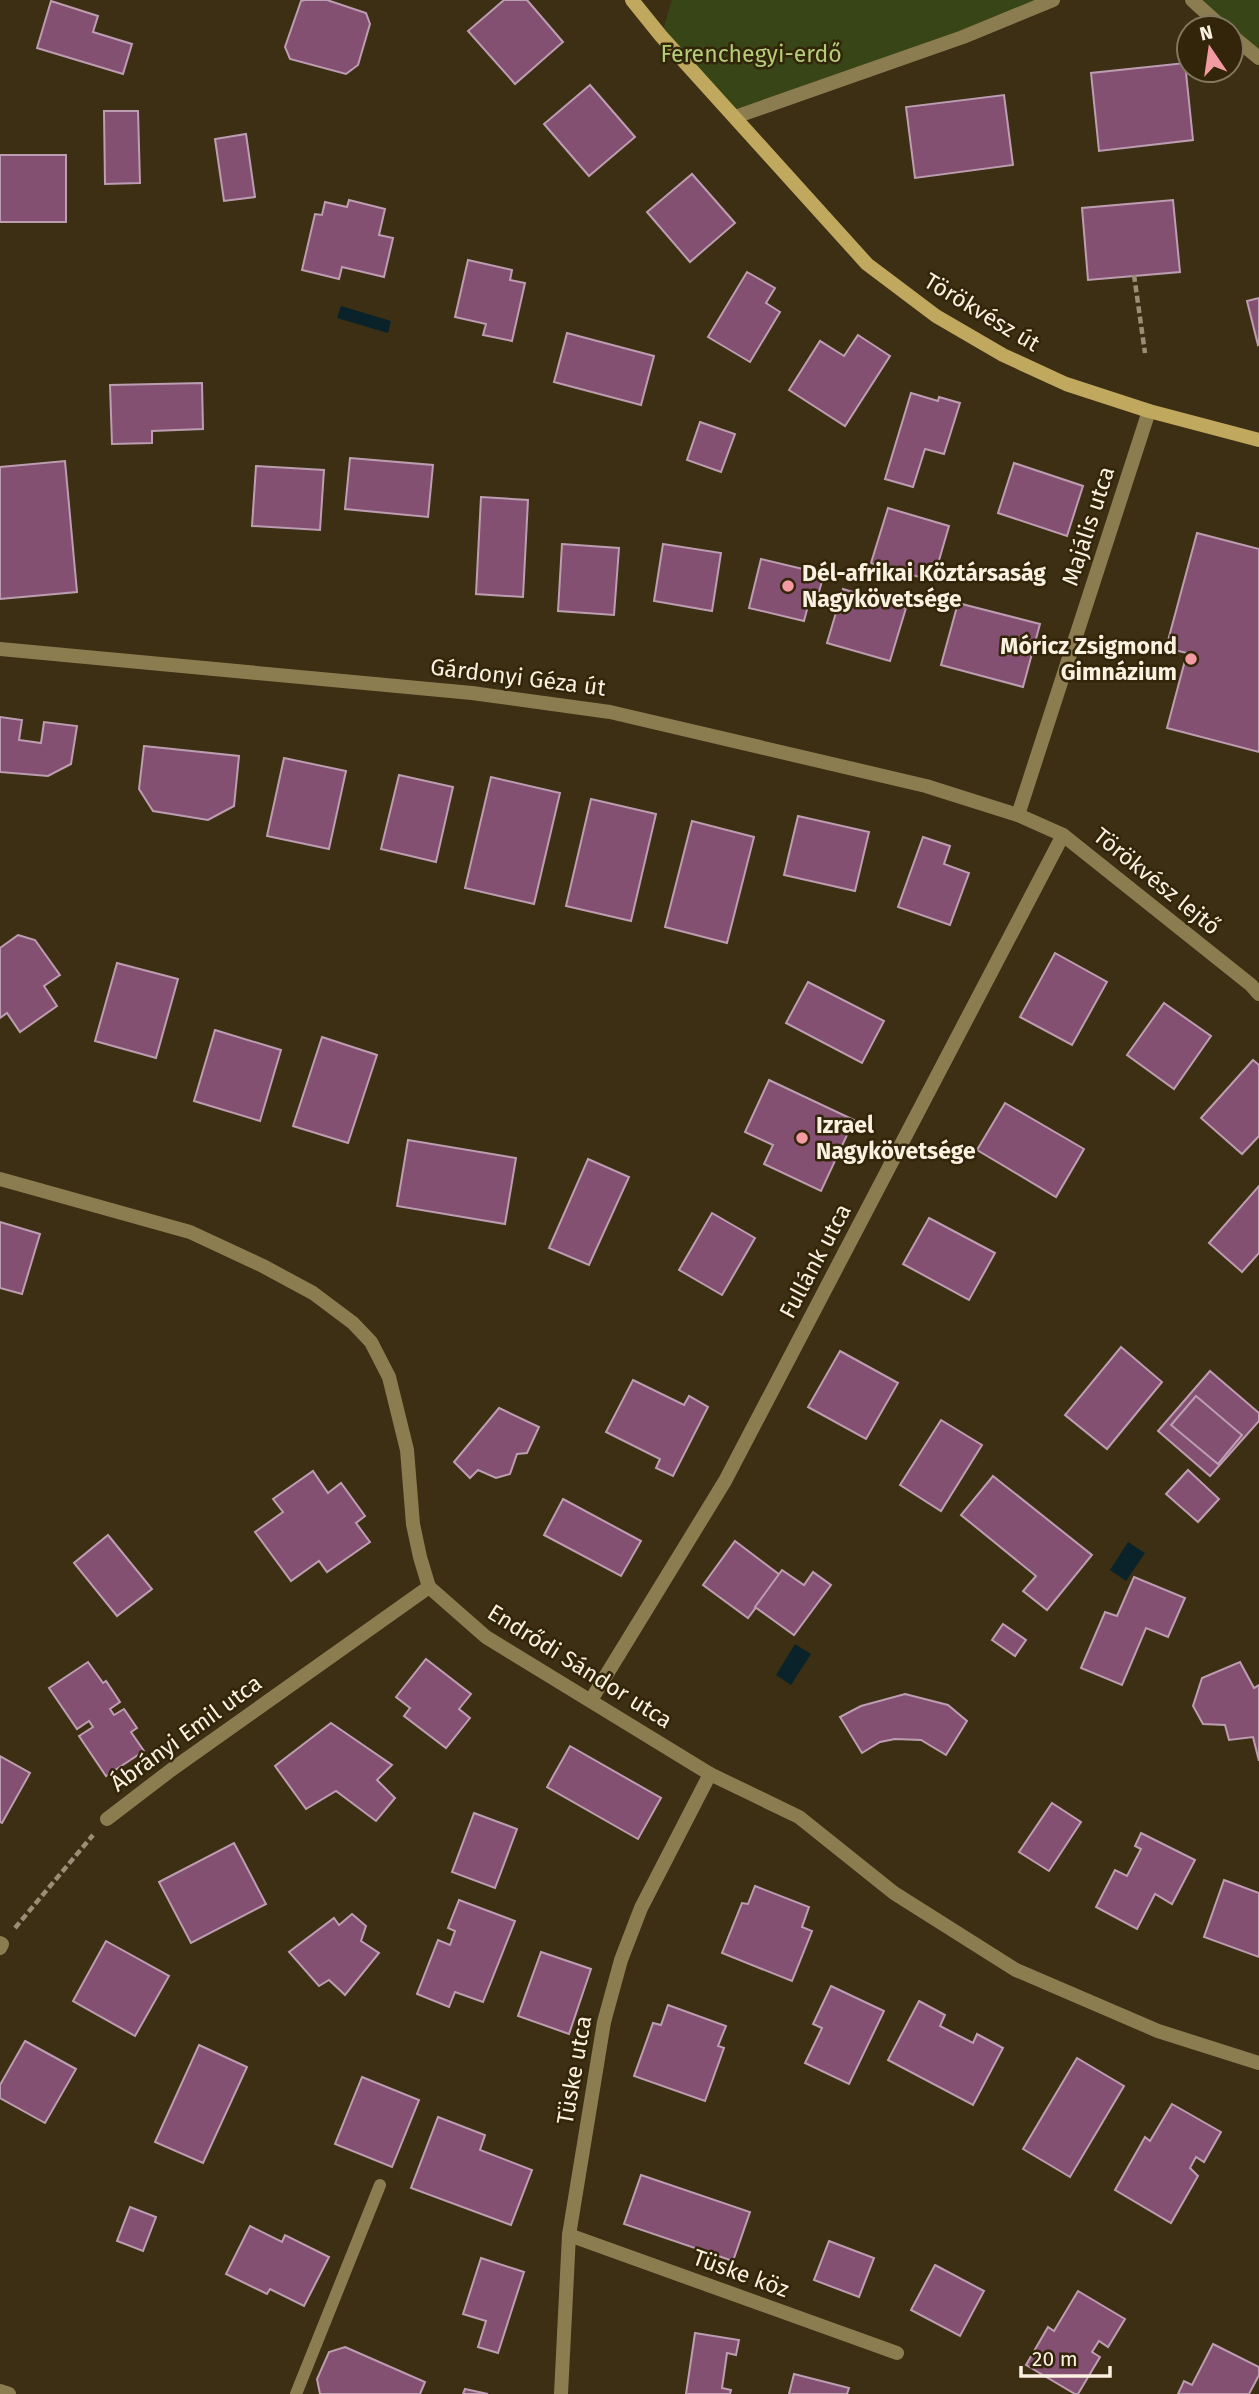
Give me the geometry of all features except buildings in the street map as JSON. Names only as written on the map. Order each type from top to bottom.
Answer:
[{"type":"street","name":"Törökvész út","points":[[632,0],[661,36],[867,264],[936,316],[1003,355],[1066,384],[1149,411],[1259,440]]},
{"type":"street","points":[[735,117],[952,41],[1053,0]]},
{"type":"street","points":[[1192,0],[1208,14]]},
{"type":"street","points":[[1245,46],[1259,58]]},
{"type":"street","name":"Majális utca","points":[[1018,815],[1149,411]]},
{"type":"street","name":"Gárdonyi Géza út","points":[[0,649],[472,693],[610,712],[926,786],[1018,815]]},
{"type":"street","name":"Törökvész lejtő","points":[[1018,815],[1063,835],[1259,994]]},
{"type":"street","name":"Fullánk utca","points":[[591,1700],[725,1481],[1063,835]]},
{"type":"street","points":[[0,1179],[190,1231],[313,1293],[353,1323],[371,1342],[389,1377],[407,1450],[413,1524],[429,1587]]},
{"type":"street","name":"Endrődi Sándor utca","points":[[429,1587],[486,1637],[710,1774],[799,1817],[894,1893],[1016,1970],[1158,2031],[1259,2063]]},
{"type":"street","name":"Ábrányi Emil utca","points":[[107,1818],[429,1587]]},
{"type":"street","name":"Tüske utca","points":[[561,2394],[569,2235],[604,2022],[621,1960],[641,1908],[710,1774]]},
{"type":"street","name":"Tüske köz","points":[[569,2235],[897,2353]]},
{"type":"street","points":[[0,2390],[9,2394]]},
{"type":"lane","points":[[296,2394],[380,2185]]},
{"type":"path","points":[[1134,275],[1145,353]]},
{"type":"path","name":"Ábrányi Emil utca","points":[[1,1945],[107,1818]]},
{"type":"green space","name":"Ferenchegyi-erdő","points":[[672,0],[1053,0],[735,117],[661,36]]},
{"type":"green space","points":[[1192,0],[1259,0],[1259,58],[1245,46],[1245,14],[1208,14]]},
{"type":"water","points":[[341,306],[391,321],[388,333],[337,318]]},
{"type":"water","points":[[1128,1542],[1145,1553],[1126,1581],[1110,1570]]},
{"type":"water","points":[[795,1644],[811,1654],[791,1685],[776,1675]]},
{"type":"place","name":"Dél-afrikai Köztársaság Nagykövetsége","points":[[788,586]]},
{"type":"place","name":"Móricz Zsigmond Gimnázium","points":[[1191,659]]},
{"type":"place","name":"Izrael Nagykövetsége","points":[[802,1138]]}]
